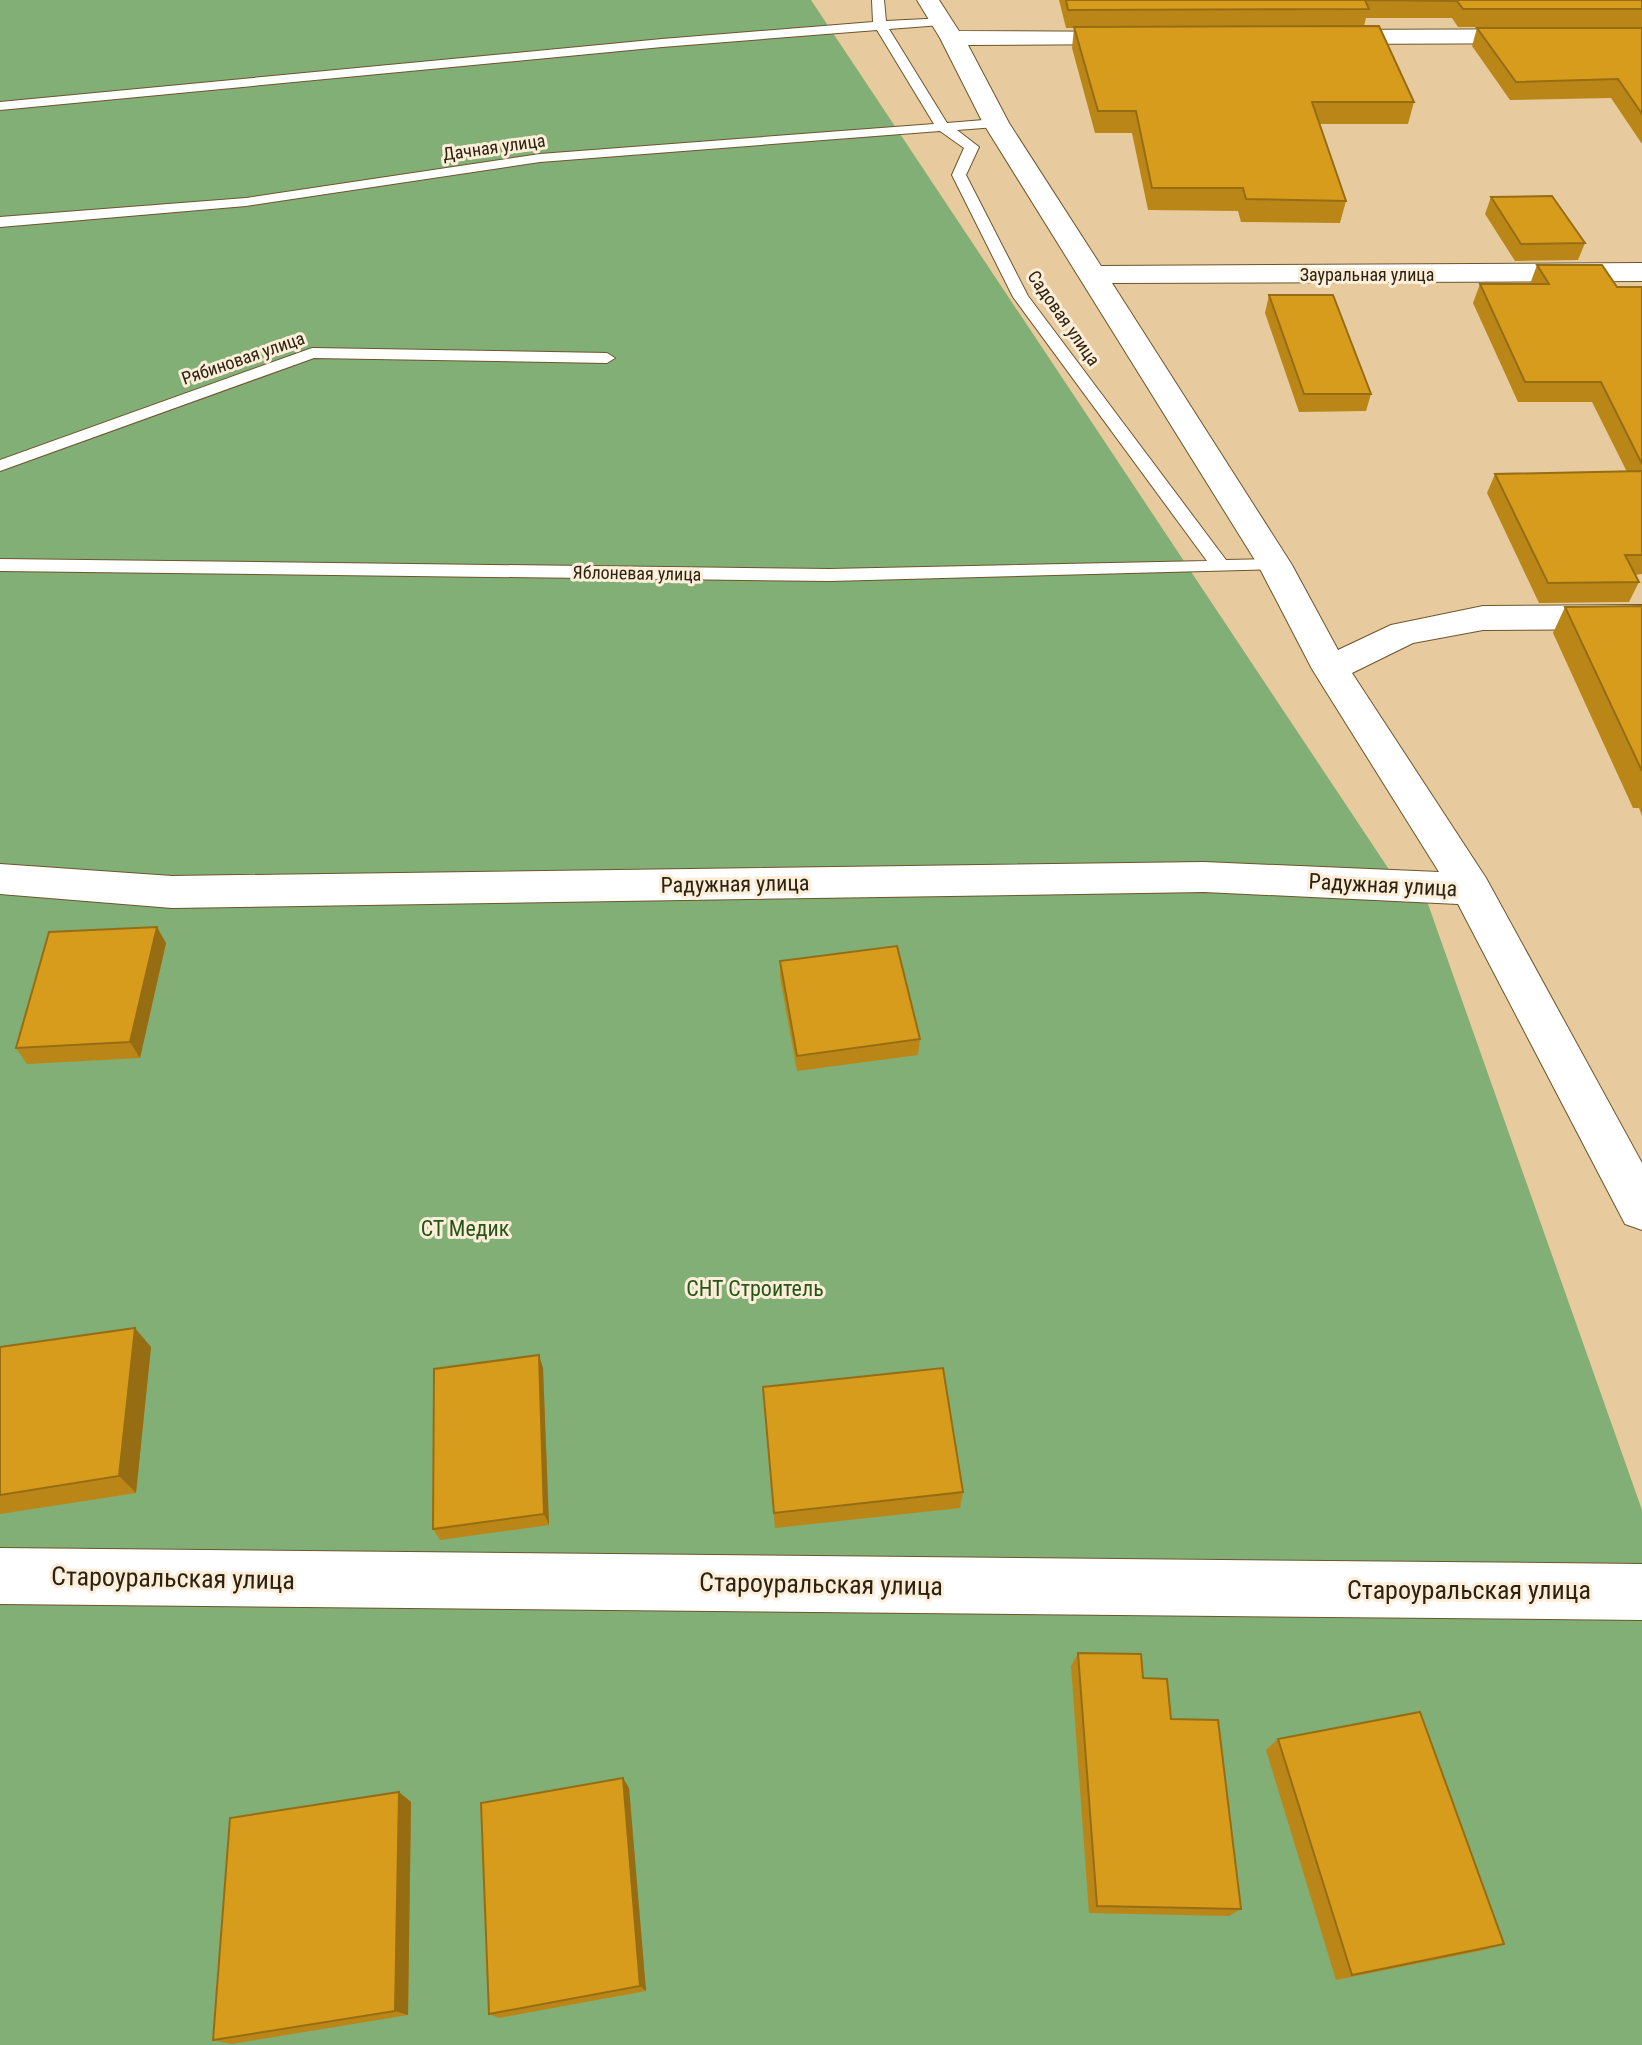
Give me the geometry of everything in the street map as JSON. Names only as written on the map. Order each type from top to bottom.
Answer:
[{"type":"street","points":[[940,20],[1156,37]]},
{"type":"street","points":[[940,20],[996,123],[1275,565],[1330,669],[1471,889],[1642,1209]]},
{"type":"street","points":[[1297,37],[1642,36]]},
{"type":"street","name":"Зауральная улица","points":[[1092,275],[1642,272]]},
{"type":"street","points":[[1330,669],[1404,633],[1483,618],[1642,617]]},
{"type":"street","name":"Радужная улица","points":[[0,879],[172,892],[1204,877],[1471,889]]},
{"type":"street","name":"Староуральская улица","points":[[0,1576],[1642,1592]]},
{"type":"lane","name":"Садовая улица","points":[[878,0],[880,24],[943,127],[972,147],[959,175],[1021,297],[1221,566]]},
{"type":"lane","points":[[0,106],[940,20]]},
{"type":"lane","name":"Дачная улица","points":[[0,222],[246,202],[540,158],[996,123]]},
{"type":"lane","name":"Рябиновая улица","points":[[0,466],[312,353],[607,358]]},
{"type":"lane","name":"Яблоневая улица","points":[[0,565],[830,575],[1275,565]]},
{"type":"green space","name":"СНТ Строитель","points":[[0,0],[811,0],[1400,886],[1422,887],[1642,1510],[1642,2045],[0,2045]]},
{"type":"building","points":[[1066,0],[1365,0],[1369,9],[1068,10]]},
{"type":"building","points":[[1365,0],[1642,0],[1642,9],[1463,9],[1457,1]]},
{"type":"building","points":[[1379,26],[1414,102],[1312,102],[1346,201],[1246,199],[1243,188],[1152,188],[1136,111],[1098,111],[1074,27]]},
{"type":"building","points":[[1477,28],[1642,28],[1642,114],[1618,79],[1516,82]]},
{"type":"building","points":[[1552,196],[1585,243],[1521,244],[1491,197]]},
{"type":"building","points":[[1537,265],[1602,265],[1617,287],[1642,287],[1642,464],[1601,382],[1525,382],[1480,284],[1549,284]]},
{"type":"building","points":[[1269,295],[1333,295],[1371,394],[1304,394]]},
{"type":"building","points":[[1642,471],[1642,555],[1625,555],[1639,582],[1548,583],[1495,474]]},
{"type":"building","points":[[1642,606],[1642,771],[1565,607]]},
{"type":"building","points":[[157,927],[130,1042],[16,1048],[49,932]]},
{"type":"building","points":[[897,946],[920,1039],[797,1056],[780,961]]},
{"type":"building","points":[[135,1328],[119,1476],[0,1495],[0,1347]]},
{"type":"building","points":[[539,1355],[544,1514],[433,1529],[434,1369]]},
{"type":"building","points":[[943,1368],[963,1492],[774,1513],[763,1387]]},
{"type":"building","points":[[1078,1653],[1141,1654],[1143,1678],[1167,1679],[1171,1719],[1218,1720],[1241,1909],[1097,1906]]},
{"type":"building","points":[[1420,1712],[1504,1944],[1352,1975],[1278,1739]]},
{"type":"building","points":[[623,1778],[640,1986],[489,2014],[481,1803]]},
{"type":"building","points":[[399,1792],[395,2011],[213,2040],[230,1818]]},
{"type":"park label","name":"СТ Медик","points":[[465,1228]]}]
